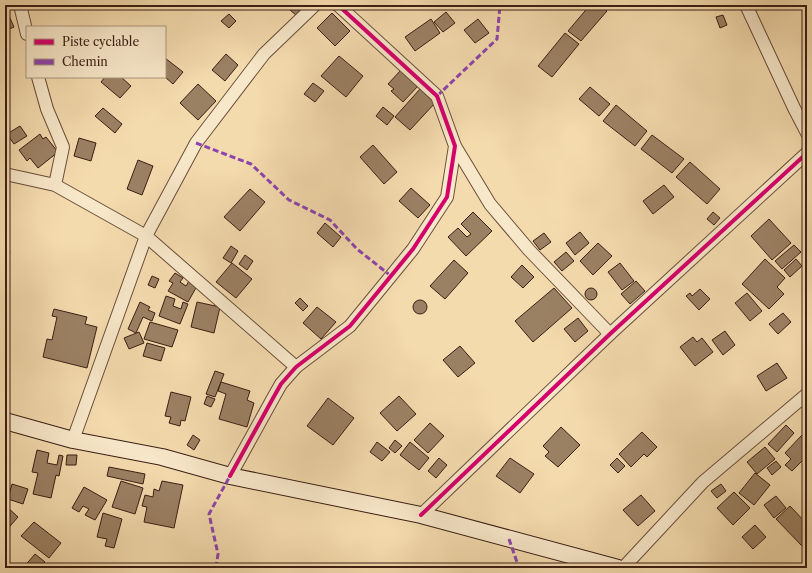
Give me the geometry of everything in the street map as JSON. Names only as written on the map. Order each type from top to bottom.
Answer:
[{"type":"main road","points":[[5,421],[73,440],[162,457],[230,476],[421,515],[618,568]]},
{"type":"street","points":[[20,5],[26,30]]},
{"type":"street","points":[[73,440],[146,236],[196,143],[264,54],[314,5]]},
{"type":"street","points":[[338,5],[437,96],[455,146],[490,204],[529,250],[610,334]]},
{"type":"street","points":[[746,5],[807,133]]},
{"type":"street","points":[[38,78],[47,109],[63,147],[55,184]]},
{"type":"street","points":[[230,476],[281,384],[296,367],[350,326],[413,249],[447,197],[455,146]]},
{"type":"street","points":[[421,515],[610,334],[807,153]]},
{"type":"street","points":[[5,174],[55,184],[146,236],[296,367]]},
{"type":"street","points":[[623,568],[703,482],[807,394]]},
{"type":"building","points":[[284,5],[305,5],[296,15]]},
{"type":"building","points":[[590,5],[600,5],[607,11],[581,41],[568,31]]},
{"type":"building","points":[[5,7],[14,27],[5,31]]},
{"type":"building","points":[[446,12],[455,23],[443,32],[434,22]]},
{"type":"building","points":[[332,13],[350,31],[335,46],[317,28]]},
{"type":"building","points":[[229,14],[236,21],[229,28],[221,21]]},
{"type":"building","points":[[723,15],[727,25],[720,28],[716,17]]},
{"type":"building","points":[[431,19],[440,33],[415,51],[405,37]]},
{"type":"building","points":[[478,19],[489,33],[475,43],[464,30]]},
{"type":"building","points":[[565,33],[579,44],[552,77],[538,66]]},
{"type":"building","points":[[226,54],[238,65],[225,81],[212,70]]},
{"type":"building","points":[[339,56],[363,76],[346,97],[321,76]]},
{"type":"building","points":[[166,59],[183,72],[173,84],[166,78]]},
{"type":"building","points":[[401,70],[418,86],[403,102],[391,91],[394,89],[388,84]]},
{"type":"building","points":[[104,78],[122,78],[131,86],[120,98],[101,82]]},
{"type":"building","points":[[313,83],[324,91],[315,102],[304,94]]},
{"type":"building","points":[[198,84],[216,101],[198,120],[180,103]]},
{"type":"building","points":[[590,87],[610,104],[599,116],[579,99]]},
{"type":"building","points":[[420,89],[435,103],[410,130],[395,117]]},
{"type":"building","points":[[616,105],[647,131],[635,146],[603,121]]},
{"type":"building","points":[[383,107],[394,116],[387,125],[376,116]]},
{"type":"building","points":[[103,108],[122,124],[115,133],[95,116]]},
{"type":"building","points":[[20,126],[27,136],[14,144],[7,134]]},
{"type":"building","points":[[40,134],[43,139],[46,137],[58,152],[38,168],[30,158],[27,161],[19,150]]},
{"type":"building","points":[[652,135],[684,159],[672,173],[641,149]]},
{"type":"building","points":[[79,138],[96,143],[91,161],[74,156]]},
{"type":"building","points":[[373,145],[397,172],[384,184],[360,157]]},
{"type":"building","points":[[138,160],[153,166],[142,195],[127,189]]},
{"type":"building","points":[[690,162],[720,189],[707,204],[676,177]]},
{"type":"building","points":[[664,185],[674,197],[653,214],[643,201]]},
{"type":"building","points":[[411,188],[430,205],[418,218],[399,201]]},
{"type":"building","points":[[250,189],[265,202],[240,231],[224,217]]},
{"type":"building","points":[[473,212],[492,231],[466,256],[448,237],[458,228],[467,237],[471,234],[461,224]]},
{"type":"building","points":[[713,212],[720,218],[714,225],[707,219]]},
{"type":"building","points":[[769,219],[791,243],[772,260],[751,236]]},
{"type":"building","points":[[325,223],[341,237],[333,247],[317,233]]},
{"type":"building","points":[[580,232],[589,243],[575,255],[566,243]]},
{"type":"building","points":[[544,233],[551,242],[540,250],[533,241]]},
{"type":"building","points":[[598,243],[612,256],[593,275],[580,261]]},
{"type":"building","points":[[794,245],[801,252],[782,269],[775,261]]},
{"type":"building","points":[[231,246],[238,251],[231,263],[223,258]]},
{"type":"building","points":[[5,250],[10,252],[7,260],[5,259]]},
{"type":"building","points":[[566,252],[574,261],[562,271],[554,262]]},
{"type":"building","points":[[245,255],[253,261],[247,270],[239,264]]},
{"type":"building","points":[[765,259],[785,278],[777,287],[784,294],[769,309],[742,284]]},
{"type":"building","points":[[796,259],[802,266],[790,277],[784,270]]},
{"type":"building","points":[[454,260],[468,273],[445,299],[430,286]]},
{"type":"building","points":[[232,263],[252,279],[236,298],[216,282]]},
{"type":"building","points":[[620,263],[634,281],[622,290],[608,272]]},
{"type":"building","points":[[522,265],[534,277],[523,288],[511,277]]},
{"type":"building","points":[[175,273],[183,278],[180,282],[186,286],[189,281],[197,286],[188,302],[168,291],[173,283],[169,281]]},
{"type":"building","points":[[152,276],[159,279],[155,288],[148,285]]},
{"type":"building","points":[[636,281],[645,291],[630,304],[621,294]]},
{"type":"building","points":[[554,288],[572,308],[533,342],[515,321]]},
{"type":"building","points":[[589,288],[593,288],[597,294],[593,300],[589,300],[585,296],[585,292]]},
{"type":"building","points":[[700,289],[710,299],[699,310],[686,296],[690,293],[692,296]]},
{"type":"building","points":[[747,293],[762,311],[750,321],[735,303]]},
{"type":"building","points":[[166,296],[175,299],[173,306],[181,309],[183,302],[188,304],[180,324],[159,316]]},
{"type":"building","points":[[300,298],[308,306],[303,311],[295,303]]},
{"type":"building","points":[[417,300],[423,300],[427,304],[427,310],[423,314],[417,314],[413,310],[413,304]]},
{"type":"building","points":[[140,302],[150,307],[148,310],[155,313],[152,321],[143,317],[136,333],[128,329]]},
{"type":"building","points":[[197,302],[220,307],[214,333],[191,327]]},
{"type":"building","points":[[317,307],[336,322],[321,339],[303,323]]},
{"type":"building","points":[[54,309],[87,317],[85,324],[97,327],[87,368],[43,357],[47,339],[52,340],[57,317],[52,316]]},
{"type":"building","points":[[783,313],[791,322],[778,334],[769,324]]},
{"type":"building","points":[[578,318],[588,331],[575,342],[564,329]]},
{"type":"building","points":[[150,322],[178,330],[172,347],[144,339]]},
{"type":"building","points":[[725,331],[735,345],[723,355],[712,340]]},
{"type":"building","points":[[139,332],[144,343],[129,349],[124,338]]},
{"type":"building","points":[[693,337],[697,342],[702,338],[713,352],[695,366],[680,347]]},
{"type":"building","points":[[147,343],[165,348],[161,361],[143,356]]},
{"type":"building","points":[[460,346],[475,363],[458,377],[443,360]]},
{"type":"building","points":[[777,363],[787,378],[766,391],[757,376]]},
{"type":"building","points":[[215,371],[224,374],[215,397],[206,394]]},
{"type":"building","points":[[221,382],[250,391],[247,400],[254,403],[247,427],[219,419],[226,394],[218,391]]},
{"type":"building","points":[[171,392],[191,397],[185,421],[181,420],[180,426],[169,423],[171,417],[165,416]]},
{"type":"building","points":[[207,396],[215,399],[211,407],[204,404]]},
{"type":"building","points":[[399,396],[416,414],[397,431],[380,413]]},
{"type":"building","points":[[328,398],[354,418],[333,445],[307,426]]},
{"type":"building","points":[[430,423],[444,436],[428,453],[414,440]]},
{"type":"building","points":[[786,425],[794,433],[777,452],[768,444]]},
{"type":"building","points":[[561,427],[580,445],[558,467],[545,456],[549,452],[543,446]]},
{"type":"building","points":[[642,432],[657,447],[647,457],[644,454],[631,467],[619,454]]},
{"type":"building","points":[[193,435],[200,440],[194,450],[187,445]]},
{"type":"building","points":[[802,435],[807,439],[807,456],[792,471],[785,465],[791,459],[785,453]]},
{"type":"building","points":[[395,440],[402,446],[395,453],[389,448]]},
{"type":"building","points":[[377,442],[390,452],[382,461],[370,452]]},
{"type":"building","points":[[410,442],[429,458],[419,470],[400,455]]},
{"type":"building","points":[[765,447],[775,459],[757,474],[747,462]]},
{"type":"building","points":[[37,450],[49,453],[47,463],[57,465],[59,455],[63,456],[59,476],[56,475],[51,498],[33,494],[38,473],[32,472]]},
{"type":"building","points":[[67,455],[77,455],[76,465],[66,465]]},
{"type":"building","points":[[439,458],[447,465],[436,478],[428,471]]},
{"type":"building","points":[[510,458],[534,474],[520,493],[496,476]]},
{"type":"building","points":[[617,458],[625,466],[618,473],[610,465]]},
{"type":"building","points":[[776,461],[781,467],[772,475],[767,468]]},
{"type":"building","points":[[109,467],[145,474],[143,484],[107,476]]},
{"type":"building","points":[[755,473],[770,485],[754,505],[739,493]]},
{"type":"building","points":[[121,481],[143,488],[135,514],[112,507]]},
{"type":"building","points":[[162,481],[183,485],[174,528],[144,522],[147,507],[142,506],[145,495],[153,497],[154,489],[159,491]]},
{"type":"building","points":[[12,484],[28,489],[23,504],[8,499]]},
{"type":"building","points":[[721,484],[726,491],[717,498],[711,491]]},
{"type":"building","points":[[84,487],[107,500],[95,520],[85,515],[89,509],[83,506],[79,512],[72,508]]},
{"type":"building","points":[[734,492],[750,508],[733,525],[717,508]]},
{"type":"building","points":[[641,495],[655,511],[638,526],[623,510]]},
{"type":"building","points":[[776,496],[786,508],[774,518],[764,505]]},
{"type":"building","points":[[5,505],[18,517],[5,532]]},
{"type":"building","points":[[790,506],[807,524],[807,542],[802,546],[776,519]]},
{"type":"building","points":[[103,513],[122,519],[114,548],[105,546],[107,539],[97,537]]},
{"type":"building","points":[[34,522],[61,543],[49,558],[21,536]]},
{"type":"building","points":[[755,525],[766,537],[753,549],[742,537]]},
{"type":"building","points":[[35,554],[45,562],[40,568],[23,568]]},
{"type":"marked path","points":[[437,96],[497,39],[500,5]]},
{"type":"marked path","points":[[196,143],[251,164],[289,200],[330,220],[357,249],[391,276]]},
{"type":"marked path","points":[[216,568],[218,554],[209,514],[230,476]]},
{"type":"marked path","points":[[509,539],[519,568]]},
{"type":"cycle path","points":[[230,476],[281,384],[296,367],[350,326],[413,249],[447,197],[455,146],[437,96],[338,5]]},
{"type":"cycle path","points":[[421,515],[610,334],[807,153]]}]
